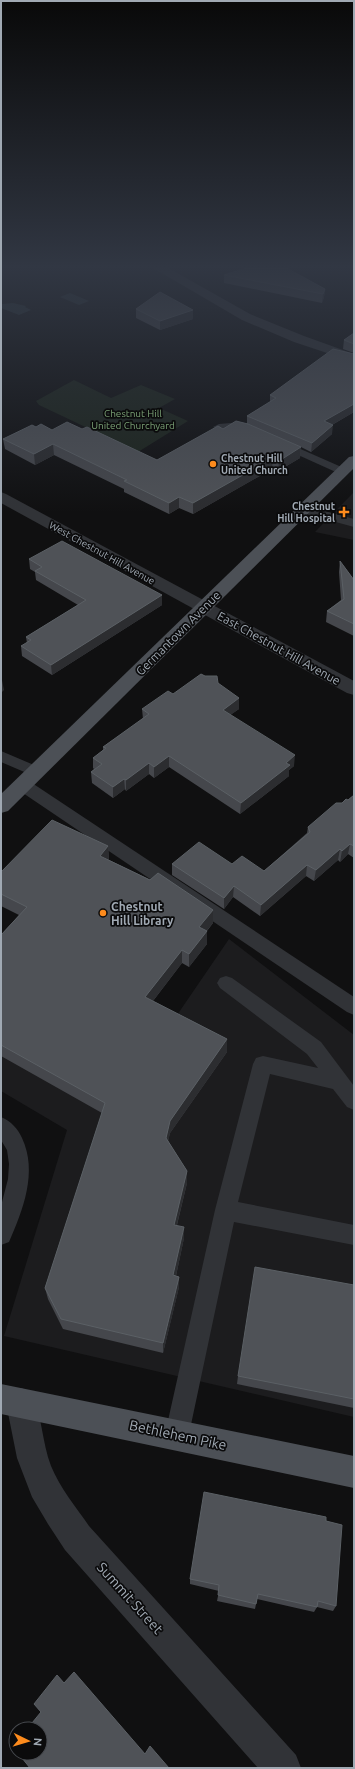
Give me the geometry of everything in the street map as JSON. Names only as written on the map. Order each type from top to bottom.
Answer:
[{"type":"main road","name":"Germantown Avenue","points":[[1,806],[348,465]]},
{"type":"main road","name":"Bethlehem Pike","points":[[11,1401],[177,1434],[354,1472]]},
{"type":"street","points":[[322,348],[354,358]]},
{"type":"street","name":"West Chestnut Hill Avenue","points":[[1,497],[204,608]]},
{"type":"street","name":"East Chestnut Hill Avenue","points":[[204,608],[354,689]]},
{"type":"street","name":"Summit Street","points":[[11,1401],[27,1436],[35,1467],[50,1498],[77,1538],[283,1768]]},
{"type":"lane","points":[[219,427],[240,426],[259,434]]},
{"type":"lane","points":[[272,440],[348,465]]},
{"type":"lane","points":[[303,509],[354,523]]},
{"type":"lane","points":[[1,756],[36,772]]},
{"type":"lane","points":[[23,785],[354,1007]]},
{"type":"lane","points":[[226,983],[314,1048],[354,1100]]},
{"type":"lane","points":[[177,1434],[226,1210],[263,1064],[340,1082]]},
{"type":"lane","points":[[1,1126],[13,1139],[20,1155],[20,1173],[16,1194],[1,1235]]},
{"type":"lane","points":[[226,1210],[354,1235]]},
{"type":"shaded area","name":"Chestnut Hill Hospital","points":[[354,492],[354,540],[315,532]]},
{"type":"shaded area","points":[[229,939],[354,1035],[354,1417],[4,1336],[67,1130],[1,1091],[1,947],[173,1021]]},
{"type":"green space","name":"Chestnut Hill United Churchyard","points":[[74,380],[111,398],[141,385],[175,399],[159,408],[188,421],[138,452],[39,405],[36,401]]},
{"type":"building","points":[[333,349],[354,354],[354,404],[324,421],[333,425],[312,443],[247,416],[276,398],[270,395]]},
{"type":"building","points":[[236,421],[248,424],[301,447],[279,461],[273,458],[193,503],[179,497],[169,503],[124,481],[127,480],[53,444],[34,454],[3,439],[32,425],[36,427],[41,424],[52,430],[67,422],[82,429],[87,427],[157,460],[218,426],[223,429]]},
{"type":"building","points":[[62,541],[162,595],[51,665],[21,646],[31,640],[26,637],[86,600],[35,571],[42,567],[29,559]]},
{"type":"building","points":[[340,561],[354,580],[354,624],[327,611],[344,599]]},
{"type":"building","points":[[201,674],[205,676],[217,676],[218,683],[239,698],[223,710],[295,755],[286,763],[290,765],[241,803],[169,756],[154,767],[149,763],[126,780],[124,779],[113,787],[91,772],[102,764],[93,758],[106,748],[103,747],[149,714],[142,709],[168,691],[173,694]]},
{"type":"building","points":[[354,795],[354,846],[350,844],[342,851],[340,849],[316,870],[307,865],[261,905],[234,886],[224,898],[172,864],[199,842],[232,864],[242,856],[264,871],[310,832],[308,827],[336,803],[342,803]]},
{"type":"building","points":[[52,820],[108,846],[100,856],[150,880],[158,873],[213,910],[199,927],[207,931],[189,954],[182,950],[145,997],[227,1039],[170,1121],[166,1138],[187,1171],[174,1225],[184,1227],[173,1275],[179,1277],[163,1343],[61,1319],[45,1288],[105,1103],[1,1045],[1,935],[27,907],[1,894],[1,872]]},
{"type":"building","points":[[255,1267],[354,1285],[354,1399],[238,1376]]},
{"type":"building","points":[[204,1492],[326,1517],[326,1521],[342,1525],[336,1606],[318,1601],[317,1607],[258,1594],[256,1604],[218,1595],[219,1585],[190,1579]]},
{"type":"building","points":[[74,1672],[145,1754],[150,1746],[169,1768],[30,1768],[24,1761],[48,1761],[48,1721],[34,1721],[41,1712],[34,1704],[57,1675],[64,1683]]},
{"type":"place","name":"Chestnut Hill United Church","points":[[213,464]]},
{"type":"place","name":"Chestnut Hill Hospital","points":[[344,512]]},
{"type":"place","name":"Chestnut Hill Library","points":[[103,913]]}]
